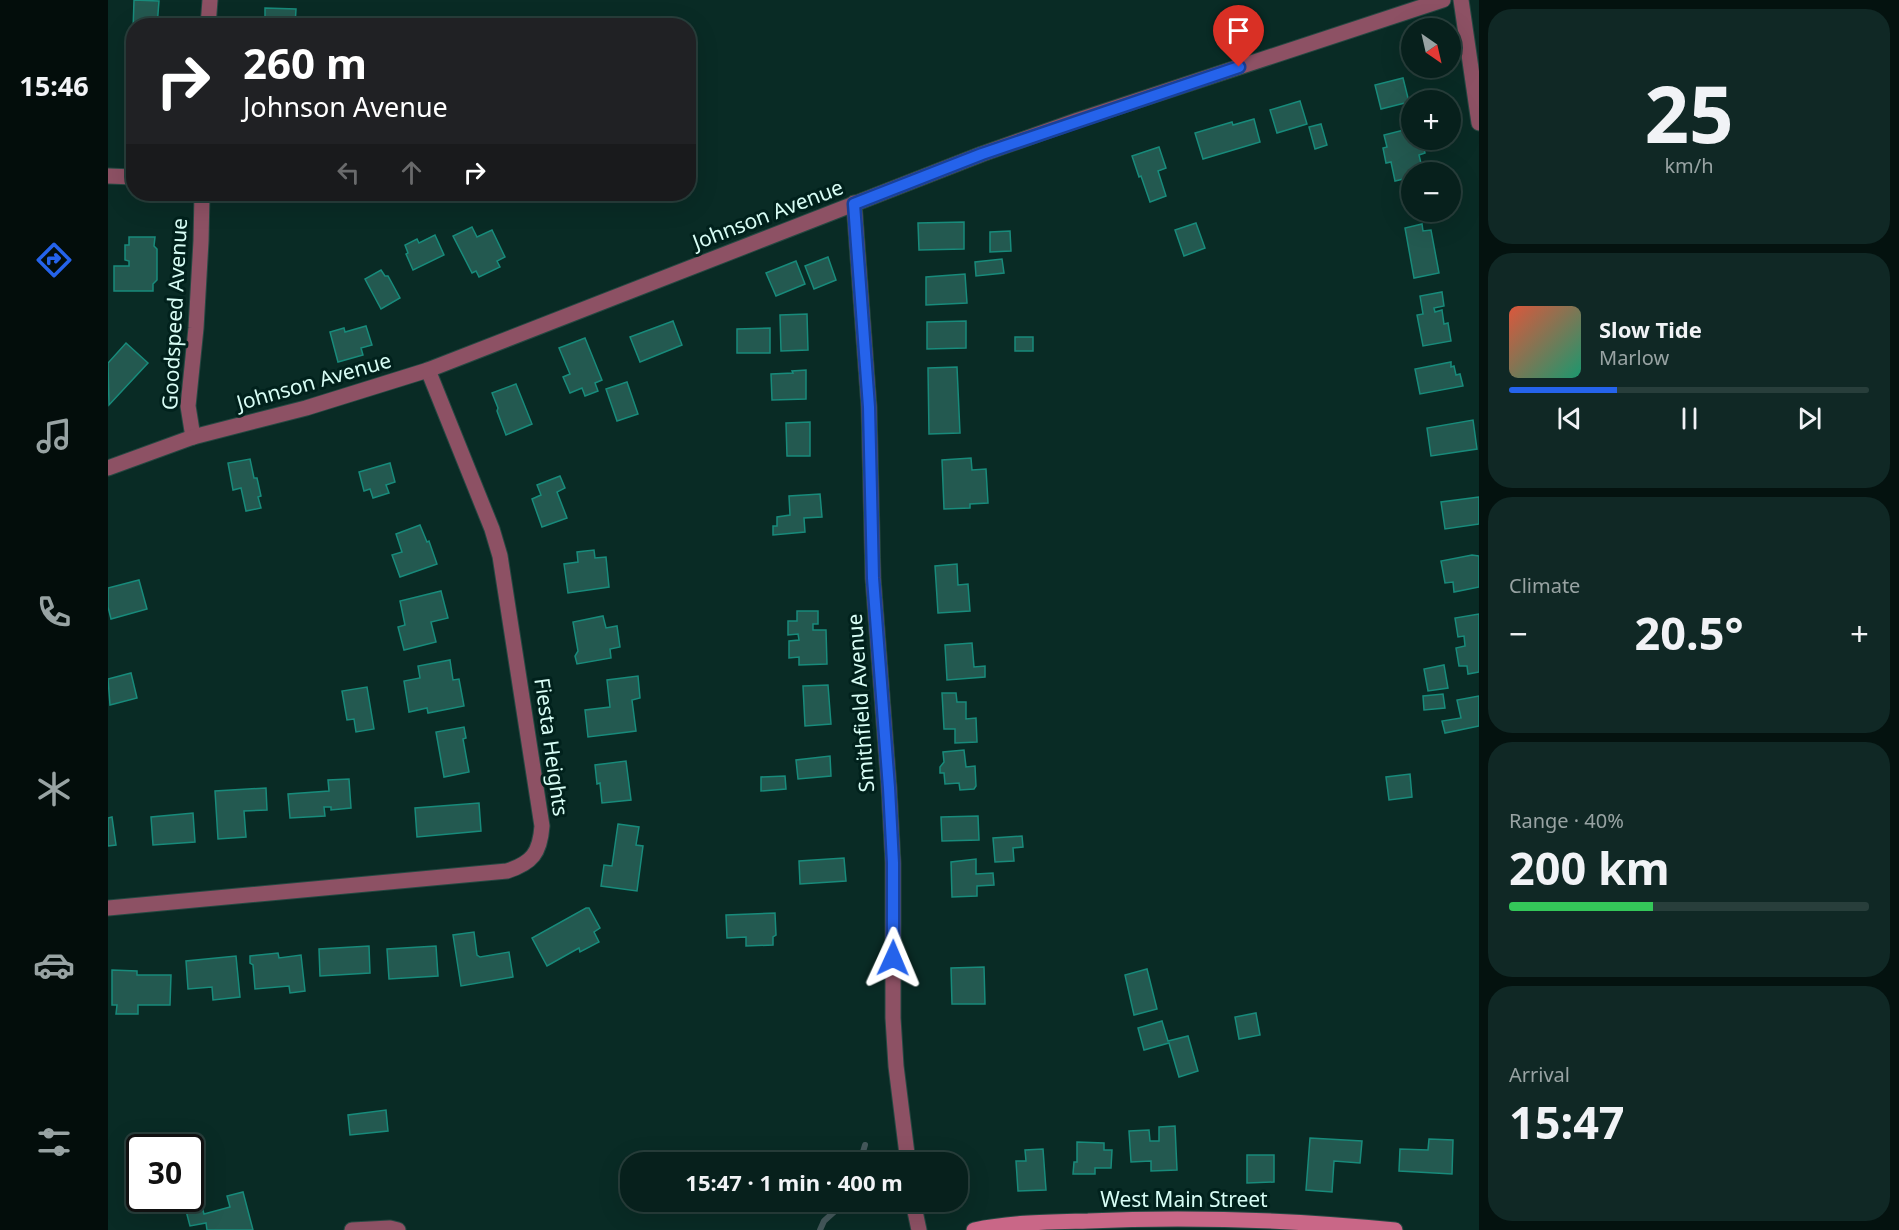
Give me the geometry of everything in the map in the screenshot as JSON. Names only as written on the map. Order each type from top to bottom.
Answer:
[{"type":"main road","name":"West Main Street","points":[[974,1230],[1031,1223],[1153,1218],[1246,1220],[1395,1230]]},
{"type":"street","points":[[209,18],[210,0]]},
{"type":"street","name":"Johnson Avenue","points":[[108,468],[193,437],[306,408],[428,370],[982,154],[1078,120],[1443,0]]},
{"type":"street","points":[[1461,0],[1479,123]]},
{"type":"street","points":[[108,176],[126,177]]},
{"type":"street","name":"Goodspeed Avenue","points":[[193,437],[188,405],[196,317],[202,201]]},
{"type":"street","name":"Smithfield Avenue","points":[[854,204],[869,407],[873,578],[890,799],[893,863],[893,1018],[896,1066],[907,1152]]},
{"type":"street","name":"Fiesta Heights","points":[[108,908],[507,871],[523,866],[534,856],[541,843],[542,826],[500,556],[492,529],[428,370]]},
{"type":"street","points":[[915,1212],[919,1230]]},
{"type":"street","points":[[352,1230],[390,1228],[398,1230]]},
{"type":"building","points":[[134,0],[159,1],[158,18],[133,18]]},
{"type":"building","points":[[265,8],[296,9],[295,18],[265,18]]},
{"type":"building","points":[[1403,78],[1406,90],[1401,90],[1401,104],[1381,109],[1375,85]]},
{"type":"building","points":[[1300,101],[1307,124],[1277,133],[1270,110]]},
{"type":"building","points":[[1254,119],[1260,142],[1203,159],[1195,133],[1232,122],[1233,125]]},
{"type":"building","points":[[1321,124],[1327,145],[1315,149],[1309,127]]},
{"type":"building","points":[[1401,131],[1401,150],[1424,150],[1425,153],[1419,155],[1421,162],[1401,162],[1401,180],[1395,181],[1391,162],[1386,163],[1383,148],[1387,147],[1384,135]]},
{"type":"building","points":[[1159,147],[1166,168],[1158,171],[1166,196],[1150,202],[1132,156]]},
{"type":"building","points":[[964,222],[964,249],[919,250],[918,223]]},
{"type":"building","points":[[1196,223],[1205,248],[1184,256],[1175,230]]},
{"type":"building","points":[[1422,224],[1423,231],[1431,230],[1439,273],[1414,278],[1405,228]]},
{"type":"building","points":[[472,227],[477,237],[492,230],[505,257],[497,261],[500,267],[479,277],[476,271],[472,273],[453,236]]},
{"type":"building","points":[[1010,231],[1011,251],[990,252],[990,232]]},
{"type":"building","points":[[435,235],[444,255],[413,270],[405,245],[417,239],[419,243]]},
{"type":"building","points":[[129,237],[155,237],[157,280],[153,284],[153,291],[114,291],[114,266],[129,266],[129,261],[125,260],[125,245],[129,245]]},
{"type":"building","points":[[828,257],[836,280],[814,289],[805,266]]},
{"type":"building","points":[[1002,259],[1004,273],[976,276],[975,262]]},
{"type":"building","points":[[796,261],[805,284],[776,296],[766,273]]},
{"type":"building","points":[[381,270],[385,276],[388,276],[400,298],[381,309],[365,279]]},
{"type":"building","points":[[965,274],[967,303],[926,305],[926,277]]},
{"type":"building","points":[[1442,292],[1444,306],[1434,308],[1435,312],[1442,310],[1444,324],[1448,323],[1451,341],[1423,346],[1417,315],[1423,314],[1420,296]]},
{"type":"building","points":[[807,314],[808,350],[781,351],[780,315]]},
{"type":"building","points":[[673,321],[682,345],[640,362],[630,337]]},
{"type":"building","points":[[966,321],[966,348],[927,349],[927,322]]},
{"type":"building","points":[[366,326],[372,345],[361,348],[363,355],[338,362],[330,332],[344,328],[345,332]]},
{"type":"building","points":[[770,328],[770,353],[737,353],[737,329]]},
{"type":"building","points":[[1015,337],[1033,337],[1033,351],[1015,351]]},
{"type":"building","points":[[585,338],[602,380],[595,383],[598,391],[585,396],[582,388],[570,393],[563,377],[570,374],[559,348]]},
{"type":"building","points":[[126,343],[148,363],[109,405],[108,363]]},
{"type":"building","points":[[1451,362],[1456,375],[1460,374],[1463,386],[1420,394],[1415,369]]},
{"type":"building","points":[[957,367],[960,433],[929,434],[928,368]]},
{"type":"building","points":[[806,370],[806,399],[772,400],[771,374]]},
{"type":"building","points":[[627,382],[638,414],[617,421],[606,389]]},
{"type":"building","points":[[516,384],[532,424],[506,435],[492,393]]},
{"type":"building","points":[[1473,420],[1477,449],[1431,456],[1427,428]]},
{"type":"building","points":[[810,422],[810,456],[787,456],[786,423]]},
{"type":"building","points":[[971,458],[972,470],[986,469],[988,503],[970,504],[970,508],[944,509],[942,460]]},
{"type":"building","points":[[250,459],[254,478],[257,478],[261,508],[246,511],[241,488],[233,490],[228,463]]},
{"type":"building","points":[[390,463],[395,482],[386,485],[389,493],[373,498],[370,489],[364,491],[359,472]]},
{"type":"building","points":[[560,476],[565,488],[557,492],[567,518],[542,527],[532,499],[541,495],[537,485]]},
{"type":"building","points":[[820,494],[822,517],[804,518],[805,532],[773,535],[773,526],[777,526],[777,517],[790,515],[789,496]]},
{"type":"building","points":[[1479,497],[1479,524],[1445,529],[1441,502]]},
{"type":"building","points":[[420,525],[427,542],[429,541],[437,564],[400,577],[392,555],[402,552],[396,534]]},
{"type":"building","points":[[594,550],[595,558],[606,557],[609,587],[568,593],[564,564],[578,562],[577,552]]},
{"type":"building","points":[[1472,555],[1479,556],[1479,587],[1454,592],[1453,582],[1445,583],[1441,561]]},
{"type":"building","points":[[957,564],[958,585],[968,584],[970,611],[938,613],[935,566]]},
{"type":"building","points":[[139,580],[147,609],[111,619],[108,607],[108,588]]},
{"type":"building","points":[[441,591],[448,618],[431,622],[436,642],[404,650],[398,627],[405,625],[400,601]]},
{"type":"building","points":[[797,611],[818,611],[818,624],[813,624],[813,630],[826,630],[827,664],[799,665],[799,657],[789,658],[789,641],[799,640],[798,634],[788,635],[788,621],[797,621]]},
{"type":"building","points":[[1479,614],[1479,672],[1468,674],[1467,666],[1459,666],[1456,648],[1465,646],[1464,636],[1458,637],[1455,618]]},
{"type":"building","points":[[603,616],[606,628],[617,626],[620,647],[610,649],[611,658],[577,664],[575,656],[578,651],[573,622]]},
{"type":"building","points":[[972,643],[974,667],[985,666],[985,677],[947,680],[945,645]]},
{"type":"building","points":[[450,660],[453,680],[459,679],[464,706],[428,713],[427,708],[409,712],[404,681],[420,678],[418,666]]},
{"type":"building","points":[[1444,665],[1448,688],[1428,691],[1424,669]]},
{"type":"building","points":[[131,673],[137,698],[110,705],[108,679]]},
{"type":"building","points":[[638,676],[640,698],[632,700],[636,731],[588,737],[585,710],[610,707],[607,680]]},
{"type":"building","points":[[828,685],[831,724],[805,726],[803,686]]},
{"type":"building","points":[[367,687],[374,729],[356,732],[354,719],[347,720],[342,691]]},
{"type":"building","points":[[942,693],[956,693],[957,702],[966,702],[966,719],[976,718],[977,742],[955,743],[955,729],[944,729]]},
{"type":"building","points":[[1443,694],[1445,708],[1424,710],[1423,696]]},
{"type":"building","points":[[1479,696],[1479,726],[1445,733],[1442,721],[1461,718],[1457,700]]},
{"type":"building","points":[[464,727],[466,738],[463,739],[469,772],[444,777],[436,732]]},
{"type":"building","points":[[964,750],[966,767],[975,766],[976,786],[974,789],[960,790],[959,783],[945,784],[944,773],[940,773],[940,767],[944,762],[943,752]]},
{"type":"building","points":[[830,756],[831,776],[798,779],[796,760]]},
{"type":"building","points":[[626,761],[631,800],[602,803],[595,765]]},
{"type":"building","points":[[1410,774],[1412,797],[1389,800],[1386,777]]},
{"type":"building","points":[[785,776],[786,789],[761,791],[761,777]]},
{"type":"building","points":[[349,779],[351,808],[331,810],[331,807],[324,807],[325,816],[290,818],[288,794],[329,791],[328,780]]},
{"type":"building","points":[[266,788],[267,810],[244,811],[246,837],[218,839],[215,791]]},
{"type":"building","points":[[479,803],[481,831],[417,837],[415,808]]},
{"type":"building","points":[[193,813],[195,842],[153,845],[151,817]]},
{"type":"building","points":[[978,816],[979,840],[942,841],[941,817]]},
{"type":"building","points":[[112,817],[116,845],[108,846],[108,818]]},
{"type":"building","points":[[618,824],[639,827],[636,845],[643,846],[637,891],[601,886],[604,865],[612,866]]},
{"type":"building","points":[[1022,836],[1023,847],[1013,848],[1014,861],[995,862],[993,838]]},
{"type":"building","points":[[844,858],[846,881],[800,884],[799,861]]},
{"type":"building","points":[[976,859],[976,874],[993,873],[994,885],[977,886],[977,896],[952,897],[951,862]]},
{"type":"building","points":[[589,908],[600,928],[594,932],[599,942],[580,952],[579,948],[547,966],[532,938]]},
{"type":"building","points":[[775,913],[776,935],[773,937],[773,945],[746,946],[746,937],[727,938],[726,915]]},
{"type":"building","points":[[474,932],[477,955],[480,957],[509,952],[513,977],[461,986],[453,935]]},
{"type":"building","points":[[369,946],[370,973],[320,976],[319,949]]},
{"type":"building","points":[[436,946],[438,976],[389,979],[387,949]]},
{"type":"building","points":[[278,953],[279,958],[301,955],[305,991],[290,993],[289,986],[255,989],[250,956]]},
{"type":"building","points":[[236,956],[240,997],[213,1000],[212,987],[188,989],[186,961]]},
{"type":"building","points":[[984,967],[985,1004],[952,1004],[951,968]]},
{"type":"building","points":[[1147,969],[1157,1009],[1134,1015],[1125,975]]},
{"type":"building","points":[[112,970],[137,971],[137,975],[171,975],[170,1005],[138,1005],[138,1014],[116,1014],[117,1005],[112,1005]]},
{"type":"building","points":[[1256,1013],[1260,1035],[1239,1039],[1235,1017]]},
{"type":"building","points":[[1162,1021],[1168,1041],[1188,1036],[1198,1071],[1179,1077],[1169,1043],[1144,1050],[1138,1028]]},
{"type":"building","points":[[386,1110],[388,1131],[350,1135],[348,1115]]},
{"type":"building","points":[[1175,1126],[1177,1170],[1151,1171],[1151,1161],[1131,1162],[1129,1131],[1149,1130],[1150,1141],[1159,1141],[1159,1127]]},
{"type":"building","points":[[1310,1138],[1362,1141],[1360,1163],[1334,1161],[1332,1192],[1306,1190]]},
{"type":"building","points":[[1429,1139],[1453,1140],[1452,1174],[1399,1171],[1400,1149],[1428,1150]]},
{"type":"building","points":[[1077,1142],[1104,1143],[1104,1150],[1112,1150],[1111,1168],[1095,1168],[1095,1174],[1073,1174],[1074,1162],[1077,1162]]},
{"type":"building","points":[[1043,1149],[1046,1190],[1018,1191],[1016,1161],[1026,1161],[1025,1150]]},
{"type":"building","points":[[1247,1155],[1274,1155],[1274,1182],[1247,1183]]},
{"type":"building","points":[[243,1192],[253,1230],[207,1230],[206,1223],[190,1226],[186,1212],[203,1212],[204,1214],[230,1207],[227,1196]]},
{"type":"waterway","points":[[863,1152],[865,1145]]},
{"type":"waterway","points":[[820,1230],[824,1221],[834,1212]]},
{"type":"route","points":[[893,958],[893,863],[873,578],[869,407],[854,204],[982,154],[1239,67]]}]
